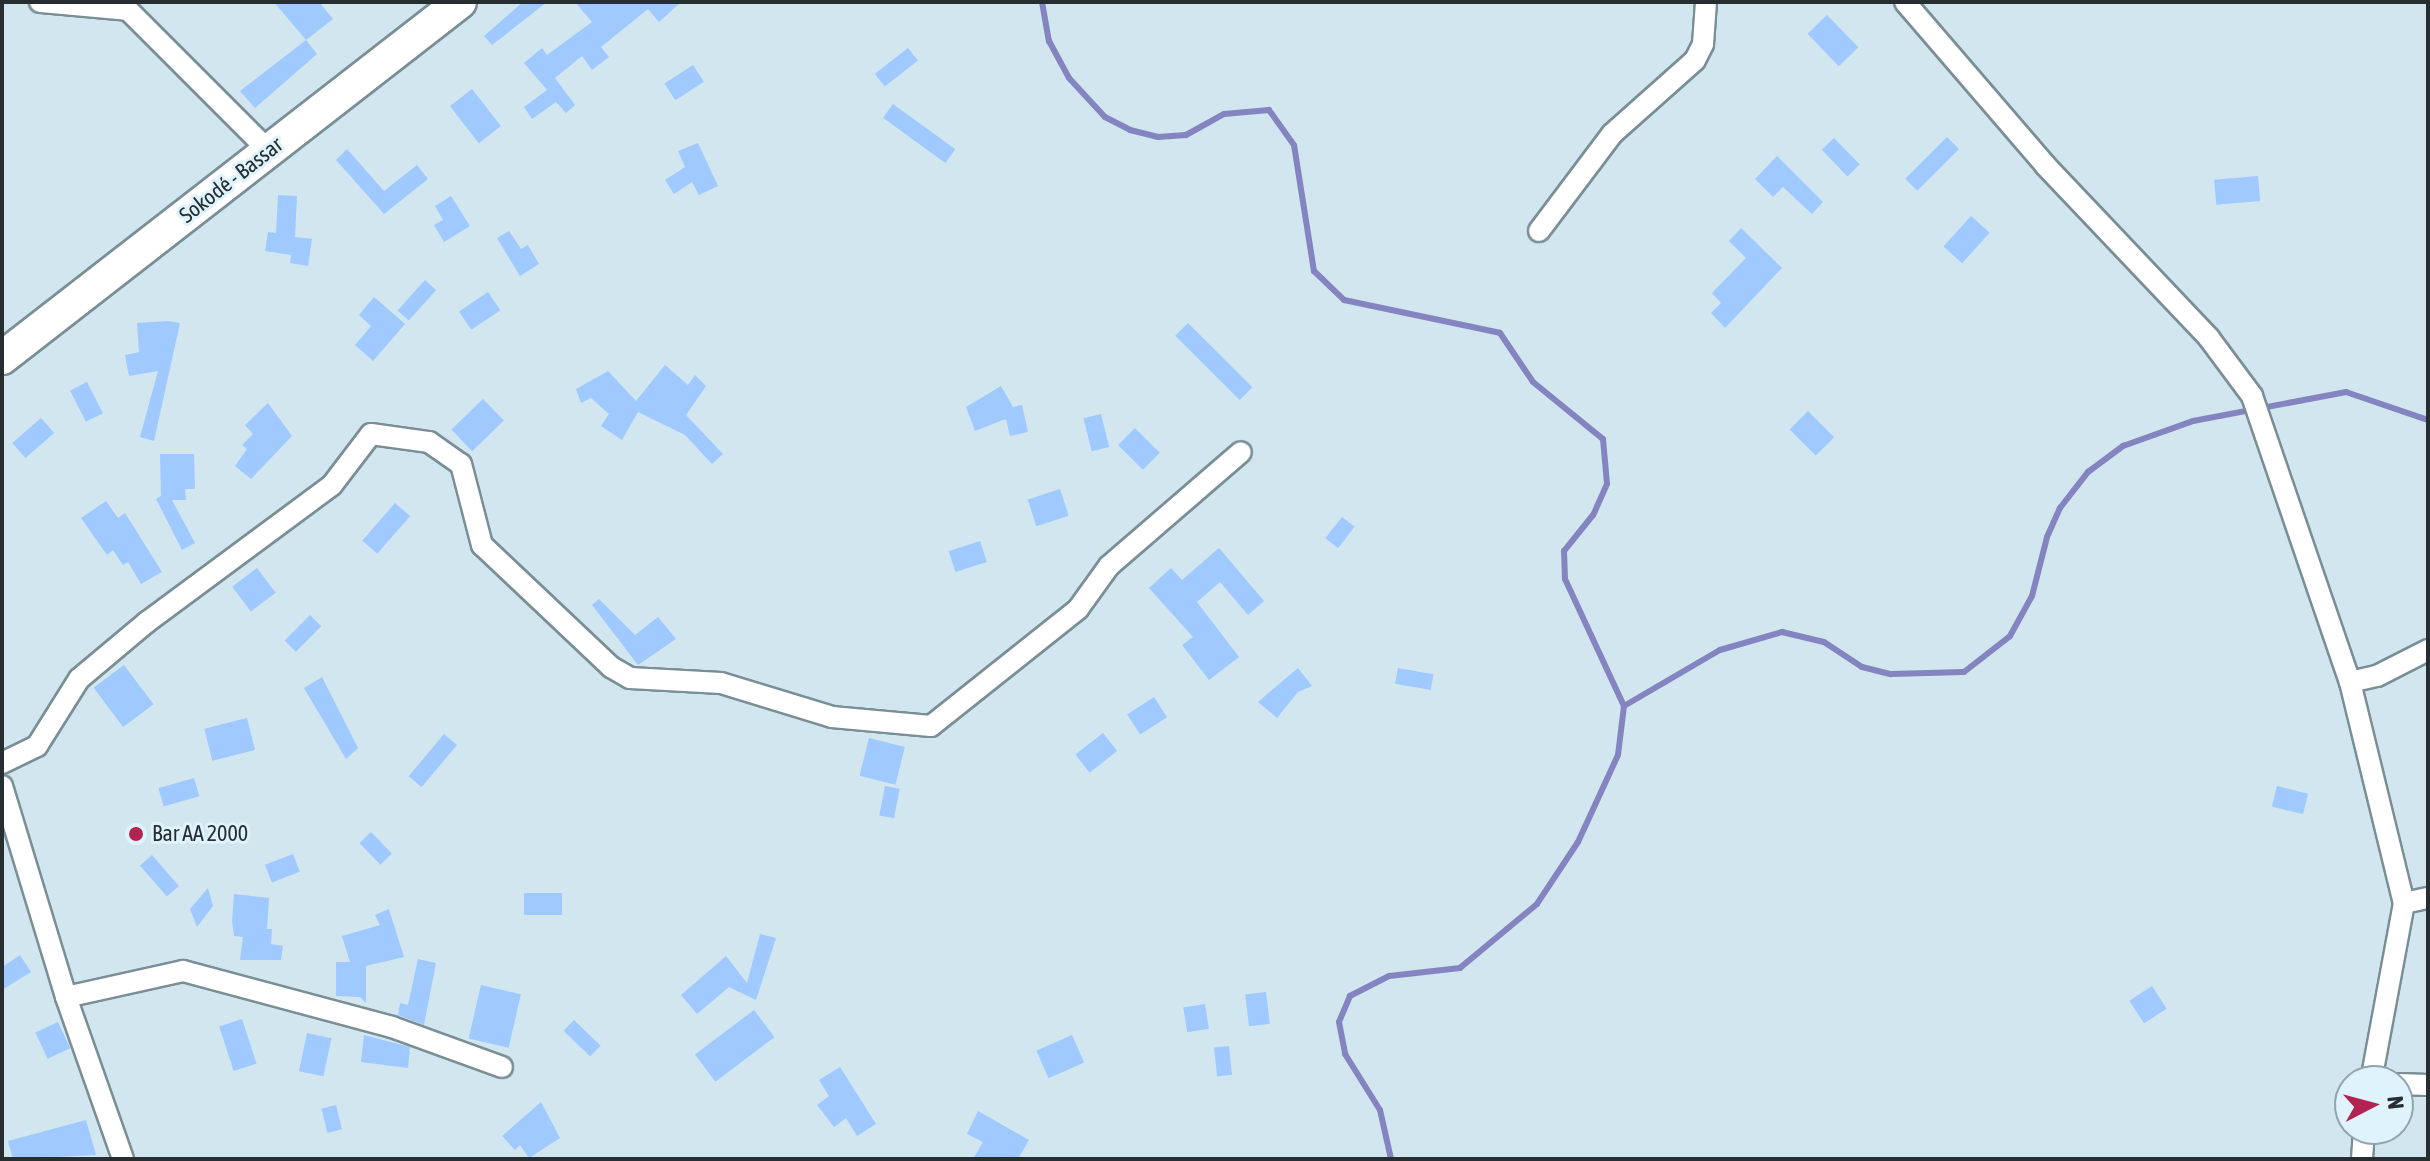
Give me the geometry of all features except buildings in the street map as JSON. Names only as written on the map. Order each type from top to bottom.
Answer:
[{"type":"main road","name":"Sokodé - Bassar","points":[[2,358],[460,2]]},
{"type":"street","points":[[40,2],[125,6],[269,151]]},
{"type":"street","points":[[1539,231],[1612,134],[1695,60],[1703,44],[1706,2]]},
{"type":"street","points":[[1905,2],[2045,165],[2209,338],[2252,396],[2350,682],[2404,903],[2374,1065]]},
{"type":"street","points":[[2,763],[37,746],[79,679],[147,622],[332,485],[371,434],[429,442],[461,464],[482,545],[611,667],[630,678],[721,683],[832,717],[931,726],[1078,609],[1109,566],[1241,452]]},
{"type":"street","points":[[2350,682],[2377,676],[2428,650]]},
{"type":"street","points":[[2,786],[66,997],[123,1159]]},
{"type":"street","points":[[2404,903],[2428,898]]},
{"type":"street","points":[[66,997],[183,971],[392,1027],[502,1067]]},
{"type":"waterway","points":[[1042,2],[1049,41],[1069,78],[1105,117],[1130,130],[1158,137],[1186,135],[1224,114],[1269,110],[1294,145],[1314,271],[1344,300],[1500,333],[1533,382],[1603,439],[1607,484],[1593,515],[1564,551],[1565,579],[1624,706],[1618,755],[1578,842],[1537,904],[1460,968],[1389,976],[1350,996],[1339,1022],[1345,1054],[1380,1110],[1391,1159]]},
{"type":"waterway","points":[[1624,706],[1720,650],[1782,632],[1824,642],[1862,667],[1891,674],[1964,672],[2010,636],[2032,596],[2047,537],[2060,508],[2088,472],[2123,446],[2193,421],[2346,392],[2428,420]]},
{"type":"place","name":"Bar AA 2000","points":[[136,834]]}]
